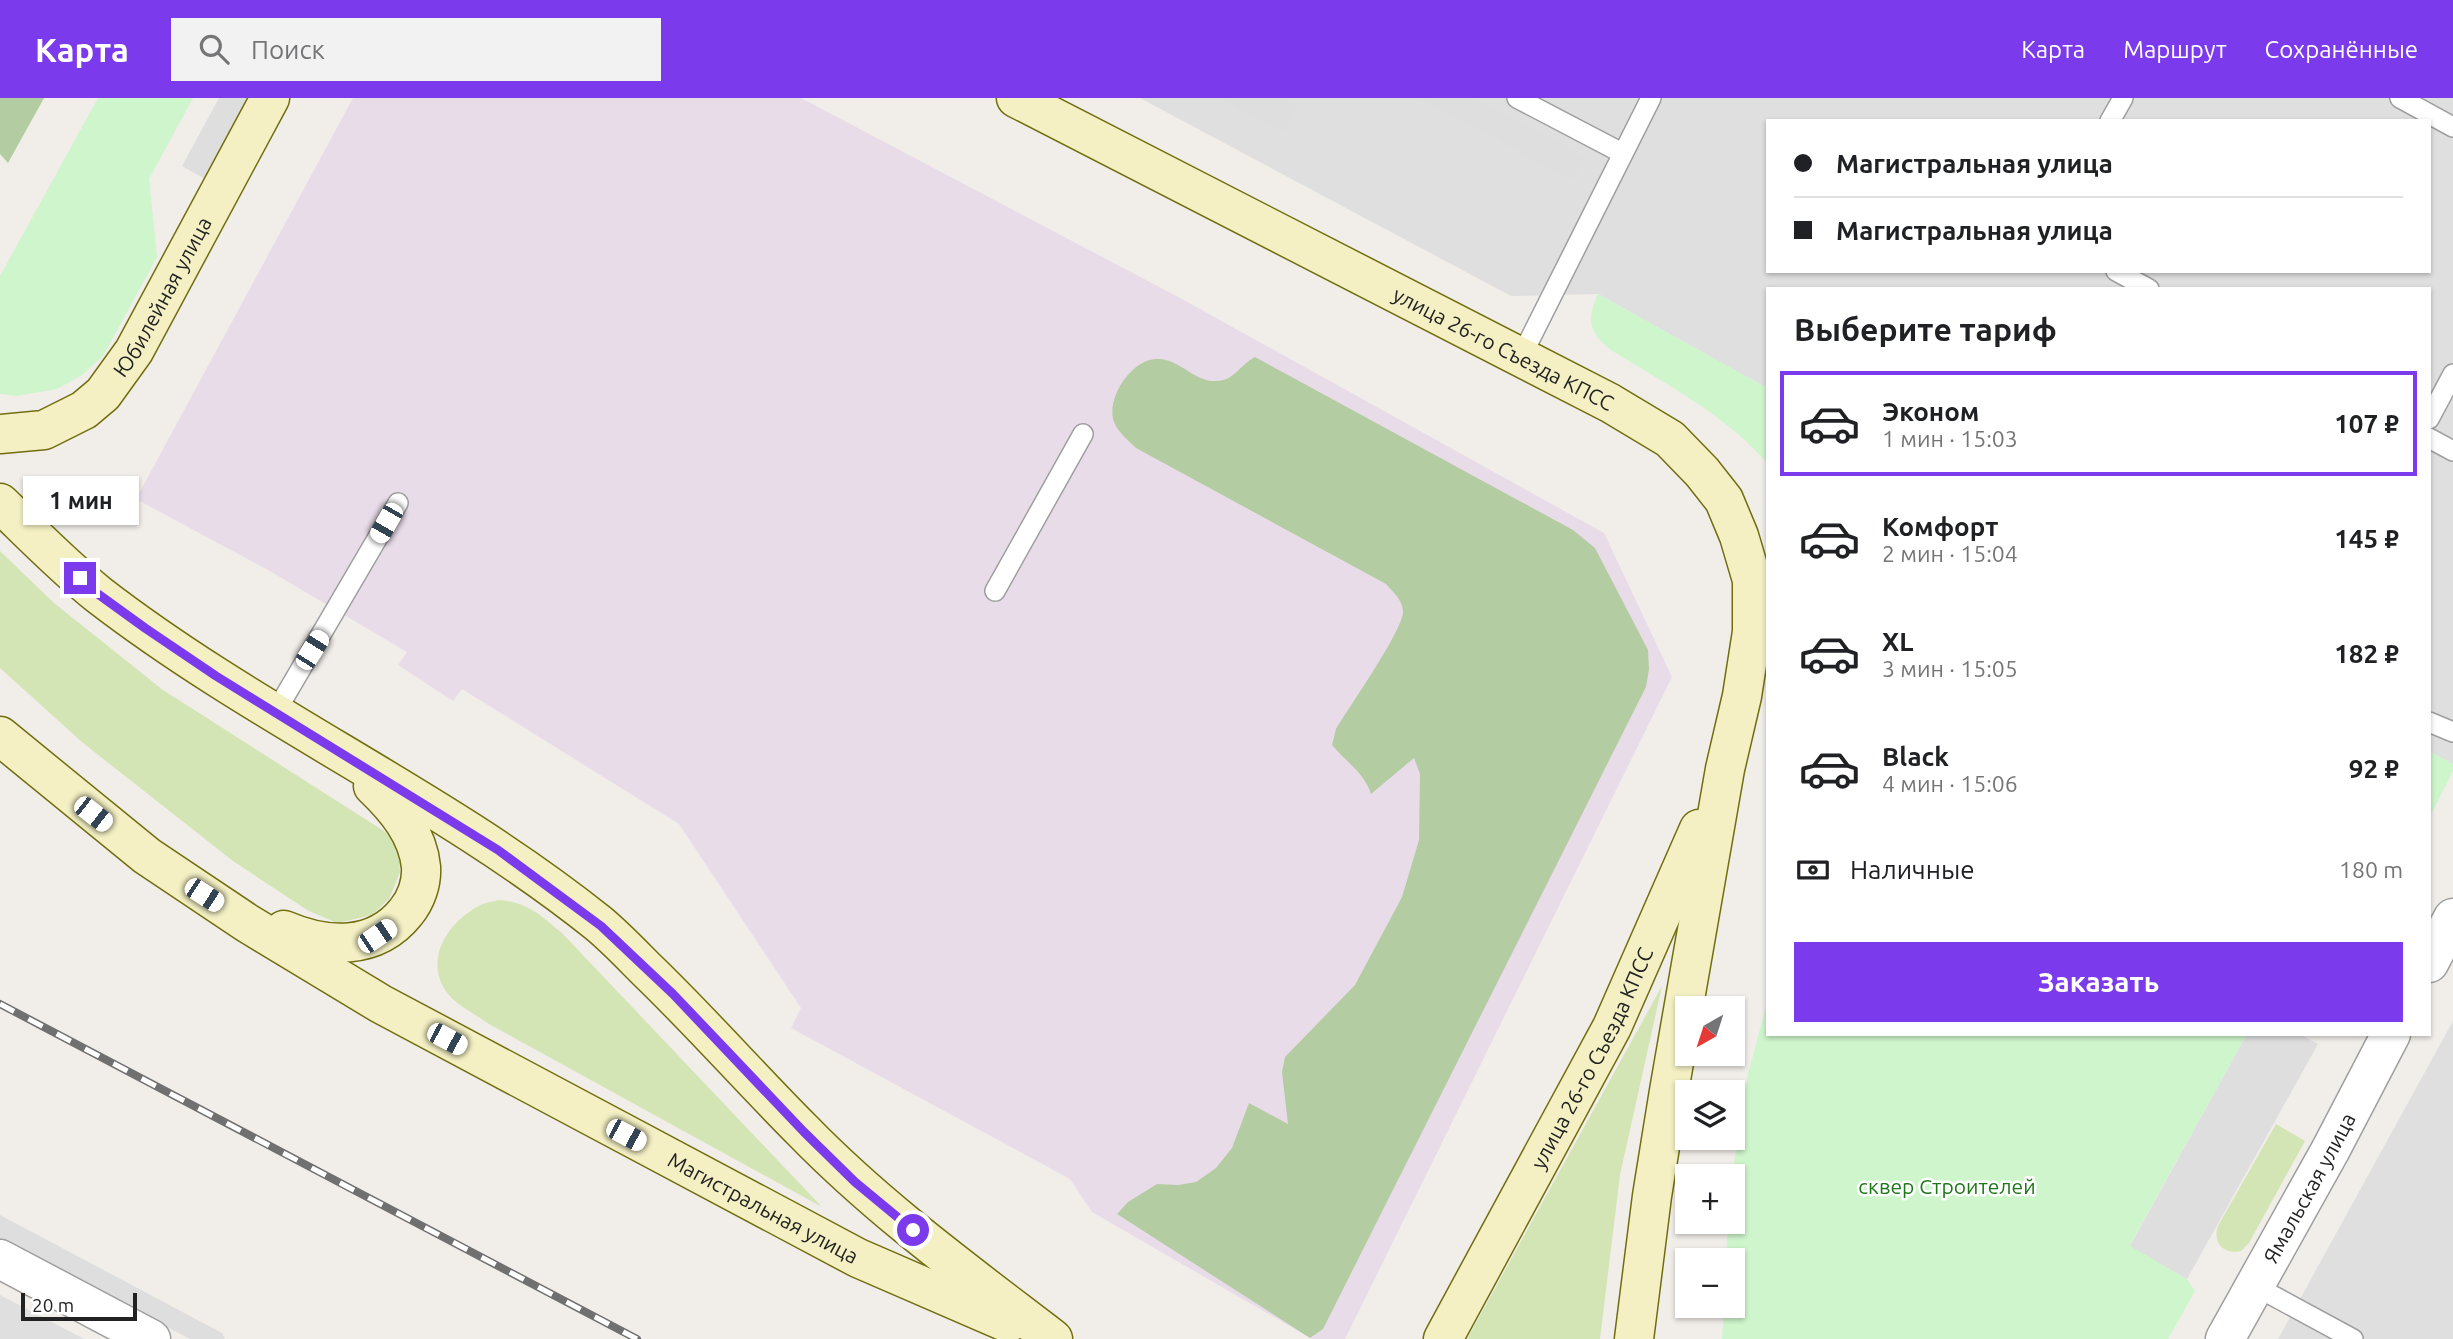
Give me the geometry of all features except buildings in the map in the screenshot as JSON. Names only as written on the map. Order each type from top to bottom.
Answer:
[{"type":"main road","name":"Юбилейная улица","points":[[0,433],[44,430],[84,410],[103,394],[134,351],[270,98]]},
{"type":"main road","name":"улица 26-го Съезда КПСС","points":[[1016,98],[1610,403],[1670,439],[1702,471],[1724,500],[1739,536],[1752,580],[1752,632],[1742,696],[1725,769],[1652,1196],[1634,1339]]},
{"type":"main road","points":[[0,503],[98,594],[216,676],[498,850],[601,926],[673,994],[855,1182],[1053,1339]]},
{"type":"main road","name":"Магистральная улица","points":[[0,736],[147,856],[204,895],[380,1004],[846,1252],[1045,1339]]},
{"type":"main road","points":[[204,895],[323,943],[353,943],[377,936],[398,922],[411,906],[419,889],[421,868],[416,843],[405,821],[382,794],[331,746]]},
{"type":"main road","name":"улица 26-го Съезда КПСС","points":[[1443,1339],[1612,1027],[1725,769]]},
{"type":"street","points":[[2431,959],[2453,918]]},
{"type":"street","name":"Ямальская улица","points":[[2225,1339],[2390,1036]]},
{"type":"street","points":[[0,1259],[151,1339]]},
{"type":"lane","points":[[1517,98],[1622,153]]},
{"type":"lane","points":[[1521,357],[1651,98]]},
{"type":"lane","points":[[2111,119],[2123,98]]},
{"type":"lane","points":[[2400,98],[2453,127]]},
{"type":"lane","points":[[2120,273],[2145,287]]},
{"type":"lane","points":[[2431,415],[2453,374]]},
{"type":"lane","points":[[995,591],[1083,434]]},
{"type":"lane","points":[[2431,439],[2453,451]]},
{"type":"lane","points":[[275,713],[398,503]]},
{"type":"lane","points":[[2431,723],[2453,732]]},
{"type":"lane","points":[[2255,1286],[2353,1339]]},
{"type":"shaded area","points":[[219,98],[250,98],[207,180],[182,166]]},
{"type":"shaded area","points":[[353,98],[801,98],[1182,299],[1604,533],[1672,677],[1345,1339],[1312,1339],[1092,1212],[1070,1179],[791,1028],[801,1008],[679,824],[462,689],[453,701],[398,665],[407,652],[268,570],[136,499]]},
{"type":"shaded area","points":[[1140,98],[2453,98],[2453,764],[2431,752],[2431,287],[1766,287],[1766,387],[1598,294],[1511,296]]},
{"type":"shaded area","points":[[1220,98],[1283,98],[1298,106],[1285,132]]},
{"type":"shaded area","points":[[1418,98],[1473,98],[1585,157],[1573,180]]},
{"type":"shaded area","points":[[2453,1021],[2453,1339],[2278,1339]]},
{"type":"shaded area","points":[[2246,1036],[2303,1036],[2318,1044],[2187,1279],[2130,1246]]},
{"type":"shaded area","points":[[0,1215],[222,1333],[225,1339],[190,1339],[0,1239]]},
{"type":"shaded area","points":[[0,1295],[84,1339],[0,1339]]},
{"type":"green space","points":[[0,98],[44,98],[8,163],[0,154]]},
{"type":"green space","points":[[98,98],[193,98],[149,179],[157,257],[103,356],[82,375],[57,389],[17,396],[0,394],[0,276]]},
{"type":"green space","points":[[1598,294],[1766,387],[1766,462],[1732,429],[1713,415],[1604,344],[1594,331],[1592,312]]},
{"type":"green space","points":[[1255,357],[1573,530],[1595,548],[1648,650],[1646,687],[1323,1329],[1310,1338],[1117,1214],[1128,1202],[1157,1184],[1196,1182],[1216,1168],[1232,1148],[1249,1103],[1288,1124],[1282,1072],[1285,1057],[1355,985],[1402,897],[1419,840],[1420,774],[1414,758],[1371,794],[1359,773],[1332,745],[1336,729],[1395,634],[1403,611],[1397,596],[1386,584],[1136,448],[1119,431],[1113,419],[1112,410],[1118,390],[1138,365],[1147,361],[1164,359],[1200,378],[1216,381],[1232,376]]},
{"type":"green space","points":[[0,551],[54,603],[163,690],[387,833],[399,851],[400,872],[389,899],[372,915],[337,923],[307,910],[233,861],[83,743],[0,668]]},
{"type":"green space","points":[[2431,752],[2453,764],[2453,771],[2431,815]]},
{"type":"green space","points":[[498,900],[525,906],[561,932],[822,1207],[489,1024],[454,1000],[439,978],[437,966],[443,942],[466,914],[482,904]]},
{"type":"green space","points":[[1662,986],[1620,1175],[1600,1339],[1467,1339]]},
{"type":"green space","name":"cквер Cтроителей","points":[[1766,1007],[1766,1036],[2246,1036],[2130,1245],[2187,1279],[2195,1291],[2168,1339],[1722,1339],[1723,1318],[1745,1318],[1745,1248],[1727,1248],[1727,1234],[1745,1234],[1745,1164],[1734,1164],[1736,1150],[1745,1150],[1745,1093]]},
{"type":"green space","points":[[2276,1124],[2305,1141],[2249,1243],[2241,1251],[2229,1251],[2218,1242],[2218,1226]]},
{"type":"railway","points":[[0,1004],[637,1339]]},
{"type":"route","points":[[80,578],[145,628],[216,676],[498,850],[601,926],[673,994],[855,1182],[913,1230]]}]
